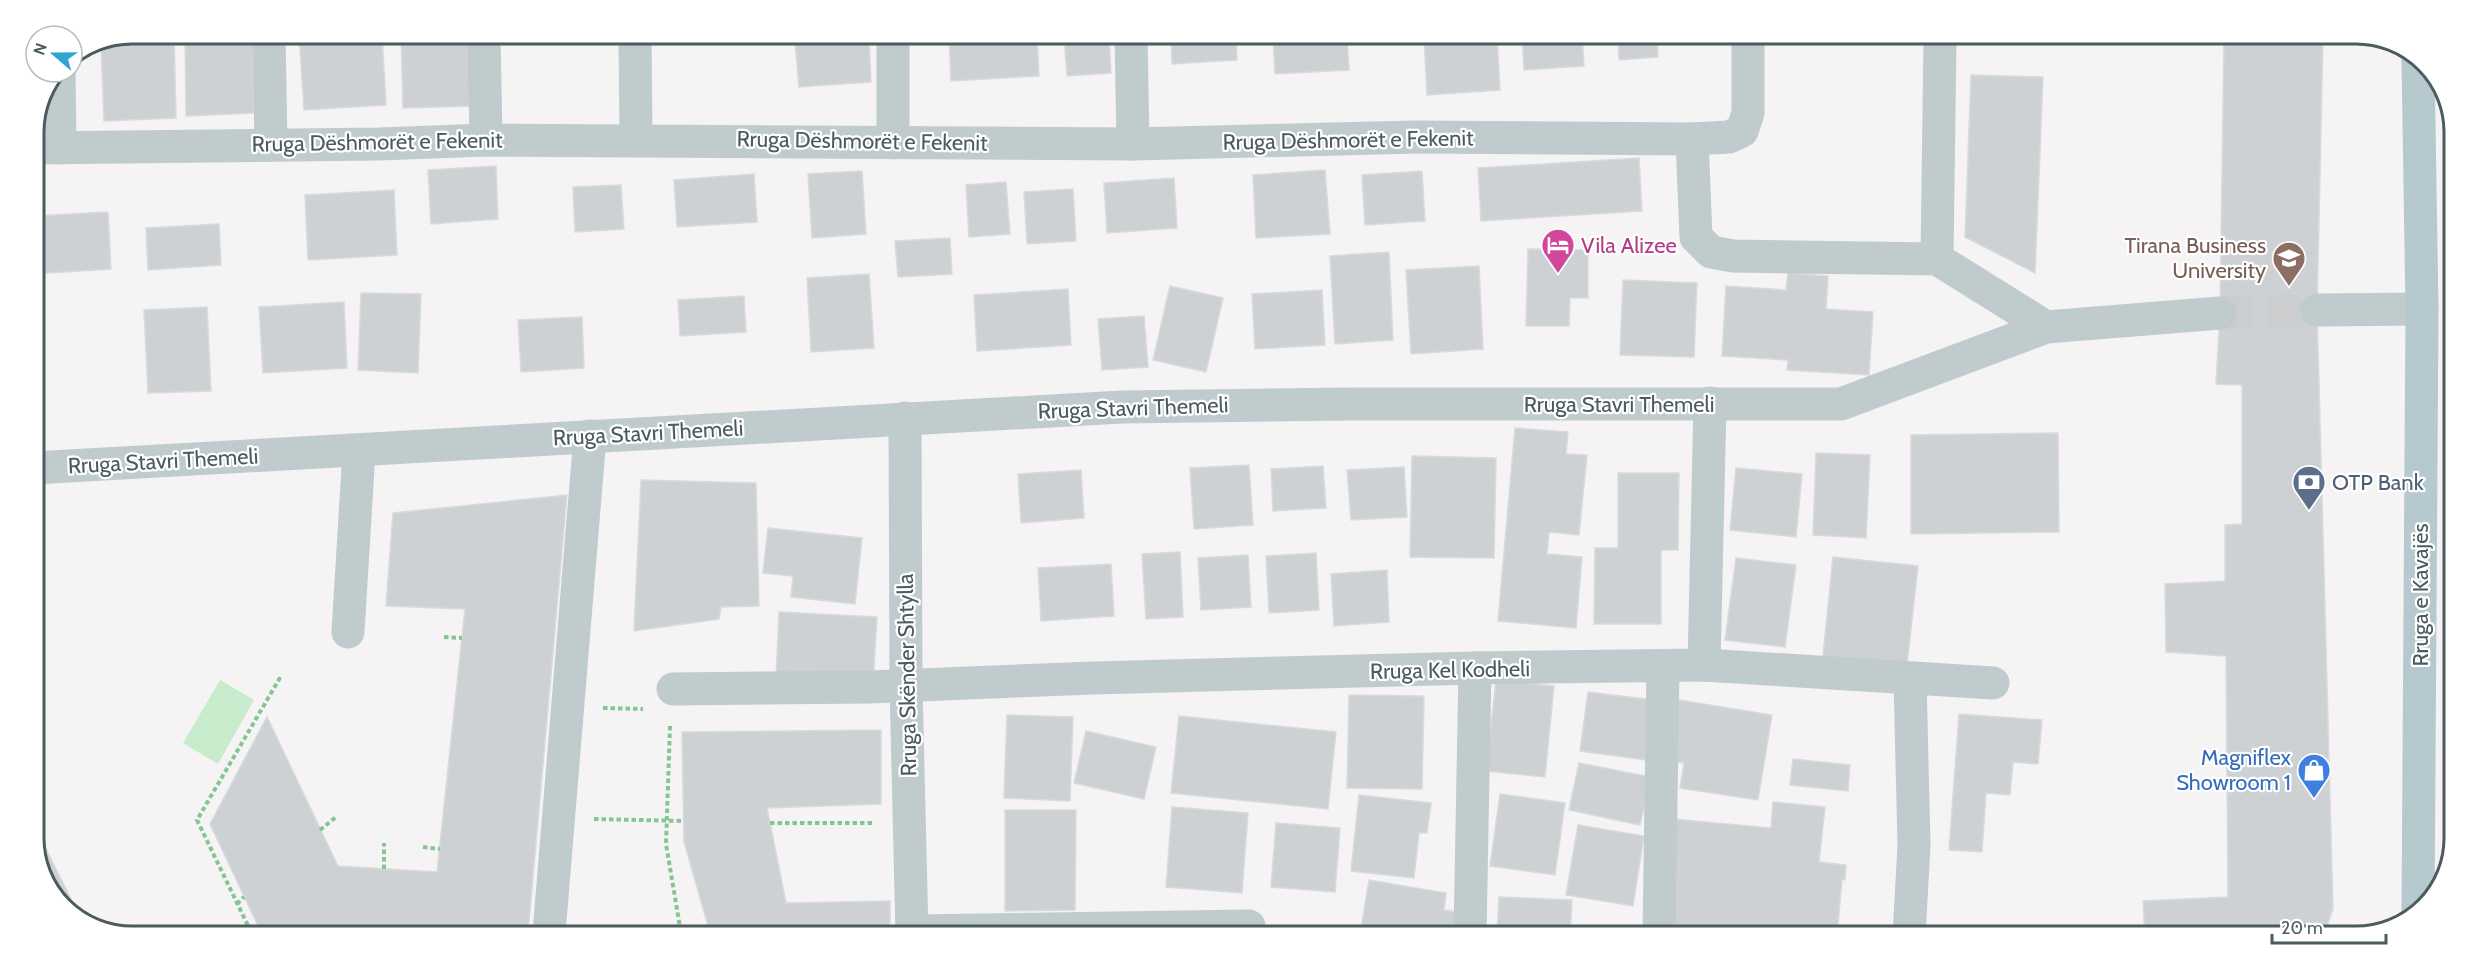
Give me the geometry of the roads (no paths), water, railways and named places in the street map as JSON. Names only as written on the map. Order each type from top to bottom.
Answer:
[{"type":"main road","name":"Rruga e Kavajës","points":[[2418,68],[2422,309],[2418,902]]},
{"type":"street","points":[[269,44],[271,145]]},
{"type":"street","points":[[484,44],[486,140]]},
{"type":"street","points":[[635,44],[636,139]]},
{"type":"street","points":[[893,44],[893,143]]},
{"type":"street","points":[[1131,44],[1133,144]]},
{"type":"street","name":"Rruga Dëshmorët e Fekenit","points":[[46,148],[636,139],[1133,144],[1417,137],[1692,139],[1729,137],[1742,131],[1748,113],[1748,44]]},
{"type":"street","points":[[1937,259],[1940,44]]},
{"type":"street","points":[[46,148],[57,85]]},
{"type":"street","points":[[1692,139],[1696,237],[1711,252],[1732,256],[1937,259],[2046,327]]},
{"type":"street","points":[[2317,310],[2422,309]]},
{"type":"street","name":"Rruga Stavri Themeli","points":[[44,467],[1122,407],[1710,403],[1841,405],[2046,327],[2220,313]]},
{"type":"street","points":[[1704,665],[1710,403]]},
{"type":"street","name":"Rruga Skënder Shtylla","points":[[905,418],[906,686],[912,926]]},
{"type":"street","points":[[550,926],[590,436]]},
{"type":"street","points":[[348,632],[359,451]]},
{"type":"street","name":"Rruga Kel Kodheli","points":[[672,699],[1094,678],[1474,668],[1704,665],[1993,683]]},
{"type":"street","points":[[1659,926],[1664,667]]},
{"type":"street","points":[[1470,926],[1474,668]]},
{"type":"street","points":[[1910,679],[1914,845],[1910,926]]},
{"type":"tunnel","points":[[2220,313],[2317,310]]},
{"type":"place","name":"Vila Alizee","points":[[1558,274]]},
{"type":"place","name":"Tirana Business University","points":[[2289,287]]},
{"type":"place","name":"OTP Bank","points":[[2309,511]]},
{"type":"place","name":"Magniflex Showroom 1","points":[[2314,799]]}]
